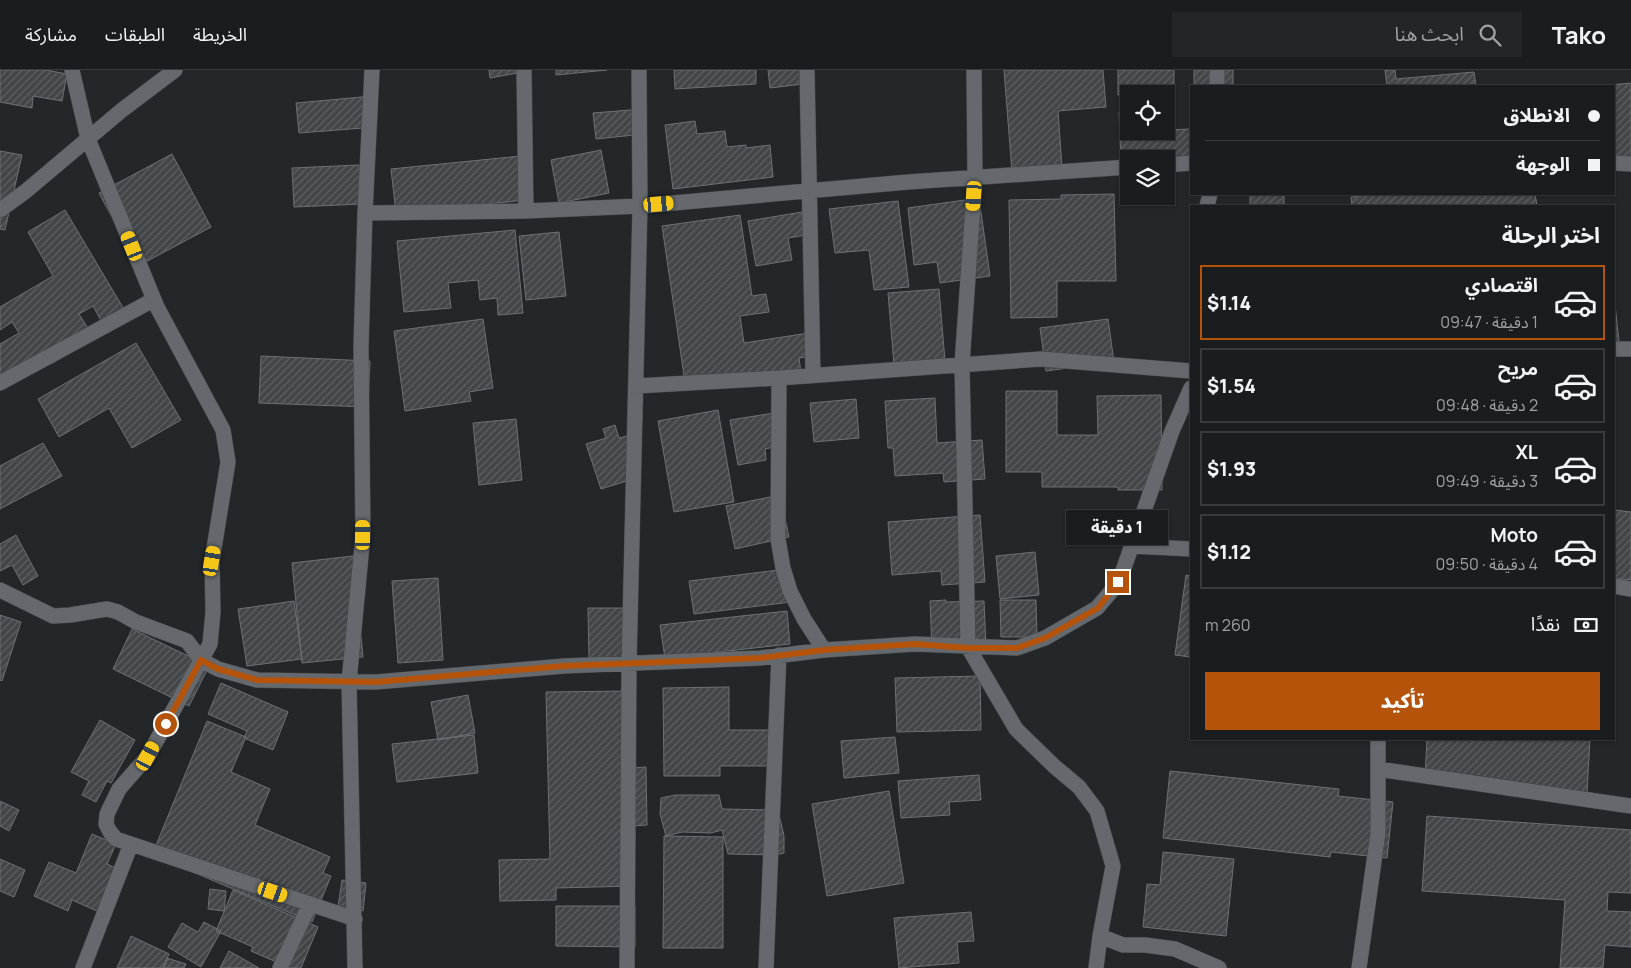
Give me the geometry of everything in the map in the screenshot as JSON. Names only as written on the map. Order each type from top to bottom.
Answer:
[{"type":"street","points":[[72,70],[88,139],[153,300],[224,430],[228,462],[212,561],[213,612],[210,644],[207,653],[201,660],[148,756],[119,789],[107,814],[106,824],[116,838],[131,844],[355,919]]},
{"type":"street","points":[[0,210],[174,70]]},
{"type":"street","points":[[355,968],[349,682],[363,535],[361,347],[372,70]]},
{"type":"street","points":[[524,70],[526,211]]},
{"type":"street","points":[[627,968],[629,663],[640,206],[639,70]]},
{"type":"street","points":[[807,70],[813,375]]},
{"type":"street","points":[[974,70],[975,177],[962,364],[968,648],[1016,729],[1079,787],[1097,811],[1113,866],[1096,968]]},
{"type":"street","points":[[1217,70],[1217,85]]},
{"type":"street","points":[[1175,164],[1190,163]]},
{"type":"street","points":[[1615,163],[1631,164]]},
{"type":"street","points":[[365,213],[526,211],[640,206],[975,177],[1120,168]]},
{"type":"street","points":[[0,383],[153,300]]},
{"type":"street","points":[[1615,349],[1631,349]]},
{"type":"street","points":[[636,386],[779,378],[1041,359],[1190,371]]},
{"type":"street","points":[[779,378],[778,539],[783,568],[790,591],[804,619],[824,650]]},
{"type":"street","points":[[0,590],[53,616],[107,609],[118,612],[136,622],[187,641],[201,660],[218,669],[257,680],[376,682],[564,666],[760,658],[824,650],[915,644],[968,648],[1017,648],[1045,638],[1098,608],[1118,582],[1172,431],[1190,390]]},
{"type":"street","points":[[1131,546],[1190,549]]},
{"type":"street","points":[[1615,586],[1631,589]]},
{"type":"street","points":[[766,968],[779,655]]},
{"type":"street","points":[[1359,968],[1378,833],[1378,740]]},
{"type":"street","points":[[1378,769],[1631,806]]},
{"type":"street","points":[[83,968],[131,844]]},
{"type":"street","points":[[280,968],[310,904]]},
{"type":"street","points":[[1100,936],[1122,945],[1145,945],[1175,949],[1219,968]]},
{"type":"building","points":[[0,70],[46,70],[67,74],[62,101],[33,96],[32,108],[0,102]]},
{"type":"building","points":[[489,70],[528,70],[528,71],[490,78]]},
{"type":"building","points":[[556,70],[607,70],[556,75]]},
{"type":"building","points":[[674,70],[756,70],[756,84],[675,89]]},
{"type":"building","points":[[768,70],[810,70],[812,83],[770,88]]},
{"type":"building","points":[[1004,70],[1103,70],[1106,107],[1058,111],[1062,167],[1012,172]]},
{"type":"building","points":[[1118,70],[1174,70],[1174,85],[1120,85],[1120,95],[1118,95]]},
{"type":"building","points":[[1194,70],[1233,70],[1233,85],[1194,85]]},
{"type":"building","points":[[1385,70],[1395,70],[1396,79],[1474,72],[1476,85],[1387,85]]},
{"type":"building","points":[[1631,83],[1631,160],[1615,162],[1615,85],[1610,85]]},
{"type":"building","points":[[373,96],[376,127],[299,133],[296,103]]},
{"type":"building","points":[[642,109],[644,134],[596,139],[593,113]]},
{"type":"building","points":[[695,121],[697,134],[725,131],[727,147],[746,145],[746,148],[770,145],[773,177],[673,189],[665,125]]},
{"type":"building","points":[[1190,129],[1190,161],[1175,160],[1175,150],[1120,150],[1120,140],[1175,140],[1175,130]]},
{"type":"building","points":[[601,150],[609,193],[559,203],[551,160]]},
{"type":"building","points":[[0,151],[22,155],[5,230],[0,229]]},
{"type":"building","points":[[172,154],[211,227],[138,266],[99,193]]},
{"type":"building","points":[[521,156],[526,200],[396,213],[391,169]]},
{"type":"building","points":[[359,165],[362,204],[294,207],[292,168]]},
{"type":"building","points":[[1114,194],[1116,281],[1057,281],[1057,317],[1011,318],[1009,200],[1061,199],[1061,195]]},
{"type":"building","points":[[1250,195],[1284,195],[1284,205],[1250,205]]},
{"type":"building","points":[[1371,195],[1535,195],[1537,205],[1352,205],[1351,197]]},
{"type":"building","points":[[979,198],[990,276],[940,283],[937,262],[914,265],[908,208]]},
{"type":"building","points":[[898,201],[909,287],[874,290],[869,250],[835,253],[829,209]]},
{"type":"building","points":[[65,210],[125,311],[103,324],[93,306],[79,314],[94,338],[51,364],[48,359],[0,388],[0,344],[19,333],[12,322],[0,330],[0,307],[53,276],[28,232]]},
{"type":"building","points":[[802,212],[806,235],[788,238],[792,260],[756,266],[748,221]]},
{"type":"building","points":[[740,215],[752,296],[766,294],[769,312],[740,316],[744,343],[815,332],[818,355],[799,358],[801,373],[686,389],[662,226]]},
{"type":"building","points":[[515,230],[523,313],[498,315],[497,298],[480,300],[478,280],[448,283],[451,308],[404,312],[397,241]]},
{"type":"building","points":[[559,232],[566,296],[526,300],[519,236]]},
{"type":"building","points":[[939,289],[945,361],[894,365],[888,293]]},
{"type":"building","points":[[1615,304],[1619,342],[1615,343]]},
{"type":"building","points":[[483,319],[493,388],[469,392],[471,401],[405,411],[394,331]]},
{"type":"building","points":[[1108,319],[1114,362],[1046,371],[1040,328]]},
{"type":"building","points":[[136,343],[181,420],[132,448],[109,408],[59,437],[38,399]]},
{"type":"building","points":[[261,356],[370,361],[368,407],[259,403]]},
{"type":"building","points":[[1006,391],[1057,391],[1057,435],[1098,435],[1097,396],[1161,395],[1162,490],[1118,490],[1118,487],[1042,487],[1042,472],[1006,472]]},
{"type":"building","points":[[935,398],[937,443],[982,440],[985,479],[944,482],[943,473],[895,476],[893,448],[888,448],[885,401]]},
{"type":"building","points":[[856,399],[859,438],[814,442],[810,403]]},
{"type":"building","points":[[718,410],[734,502],[674,512],[658,421]]},
{"type":"building","points":[[774,413],[779,446],[765,449],[766,460],[738,465],[730,420]]},
{"type":"building","points":[[516,419],[522,480],[479,485],[473,423]]},
{"type":"building","points":[[615,425],[619,438],[627,436],[640,477],[601,489],[586,444],[606,438],[603,429]]},
{"type":"building","points":[[43,443],[62,476],[0,509],[0,466]]},
{"type":"building","points":[[780,495],[789,537],[735,549],[726,506]]},
{"type":"building","points":[[1615,510],[1631,512],[1631,580],[1615,578]]},
{"type":"building","points":[[980,515],[985,582],[942,585],[941,571],[892,575],[888,522]]},
{"type":"building","points":[[16,535],[38,576],[23,585],[12,565],[0,571],[0,544]]},
{"type":"building","points":[[1035,552],[1039,595],[1000,599],[996,556]]},
{"type":"building","points":[[353,556],[363,657],[302,663],[292,563]]},
{"type":"building","points":[[787,569],[791,602],[694,614],[689,581]]},
{"type":"building","points":[[1186,575],[1190,576],[1190,657],[1175,655]]},
{"type":"building","points":[[438,578],[443,660],[398,663],[392,581]]},
{"type":"building","points":[[946,600],[946,602],[984,601],[986,646],[932,648],[930,601]]},
{"type":"building","points":[[1000,600],[1036,600],[1037,637],[1001,637]]},
{"type":"building","points":[[294,601],[302,659],[247,666],[238,609]]},
{"type":"building","points":[[588,608],[633,608],[634,658],[589,659]]},
{"type":"building","points":[[787,611],[790,644],[665,658],[660,625]]},
{"type":"building","points":[[0,615],[21,622],[2,681],[0,680]]},
{"type":"building","points":[[132,629],[209,666],[189,706],[113,669]]},
{"type":"building","points":[[980,676],[981,730],[897,732],[895,678]]},
{"type":"building","points":[[221,683],[288,712],[273,750],[244,738],[247,731],[208,714]]},
{"type":"building","points":[[729,687],[729,730],[773,730],[774,766],[720,766],[720,776],[664,776],[663,688]]},
{"type":"building","points":[[630,691],[632,768],[646,767],[647,825],[632,826],[634,886],[556,888],[556,900],[500,901],[499,860],[550,859],[546,692]]},
{"type":"building","points":[[468,695],[475,733],[438,740],[431,702]]},
{"type":"building","points":[[100,720],[135,740],[111,783],[107,781],[96,802],[82,795],[89,781],[71,772]]},
{"type":"building","points":[[207,721],[246,737],[231,772],[270,789],[255,825],[330,857],[323,873],[331,876],[312,922],[152,855]]},
{"type":"building","points":[[474,735],[478,773],[397,782],[392,744]]},
{"type":"building","points":[[895,737],[899,773],[844,778],[841,741]]},
{"type":"building","points":[[1427,740],[1590,740],[1587,793],[1425,777]]},
{"type":"building","points":[[1170,771],[1339,789],[1338,796],[1393,802],[1387,858],[1331,852],[1330,857],[1163,838]]},
{"type":"building","points":[[979,775],[981,800],[949,802],[950,815],[901,818],[898,781]]},
{"type":"building","points":[[889,791],[904,883],[827,896],[812,804]]},
{"type":"building","points":[[675,795],[719,795],[722,809],[778,810],[784,836],[784,853],[775,855],[728,854],[722,830],[711,833],[682,832],[666,836],[660,814],[661,798]]},
{"type":"building","points":[[0,801],[19,810],[9,831],[0,826]]},
{"type":"building","points":[[1427,816],[1631,830],[1631,893],[1608,892],[1607,911],[1631,912],[1631,947],[1605,945],[1603,968],[1560,968],[1565,900],[1422,891]]},
{"type":"building","points":[[92,834],[116,844],[107,864],[122,871],[108,916],[72,900],[68,911],[34,896],[49,862],[76,873]]},
{"type":"building","points":[[664,836],[723,837],[723,948],[663,948]]},
{"type":"building","points":[[1163,852],[1234,859],[1226,936],[1143,927],[1147,884],[1160,885]]},
{"type":"building","points":[[0,859],[25,870],[14,897],[0,891]]},
{"type":"building","points":[[342,880],[366,883],[363,911],[338,907]]},
{"type":"building","points":[[210,889],[226,891],[224,911],[208,909]]},
{"type":"building","points":[[233,890],[318,927],[301,968],[290,968],[251,951],[253,947],[216,931]]},
{"type":"building","points":[[556,906],[635,906],[635,947],[556,946]]},
{"type":"building","points":[[971,912],[974,941],[957,942],[959,963],[899,968],[894,918]]},
{"type":"building","points":[[204,922],[221,931],[201,967],[168,947],[182,923],[198,932]]},
{"type":"building","points":[[131,936],[169,954],[163,968],[117,968]]},
{"type":"building","points":[[229,951],[259,968],[220,968]]},
{"type":"building","points":[[167,958],[186,964],[184,968],[164,968]]},
{"type":"route","points":[[166,724],[201,660],[218,669],[257,680],[376,682],[564,666],[760,658],[824,650],[915,644],[968,648],[1017,648],[1045,638],[1098,608],[1118,582]]}]
